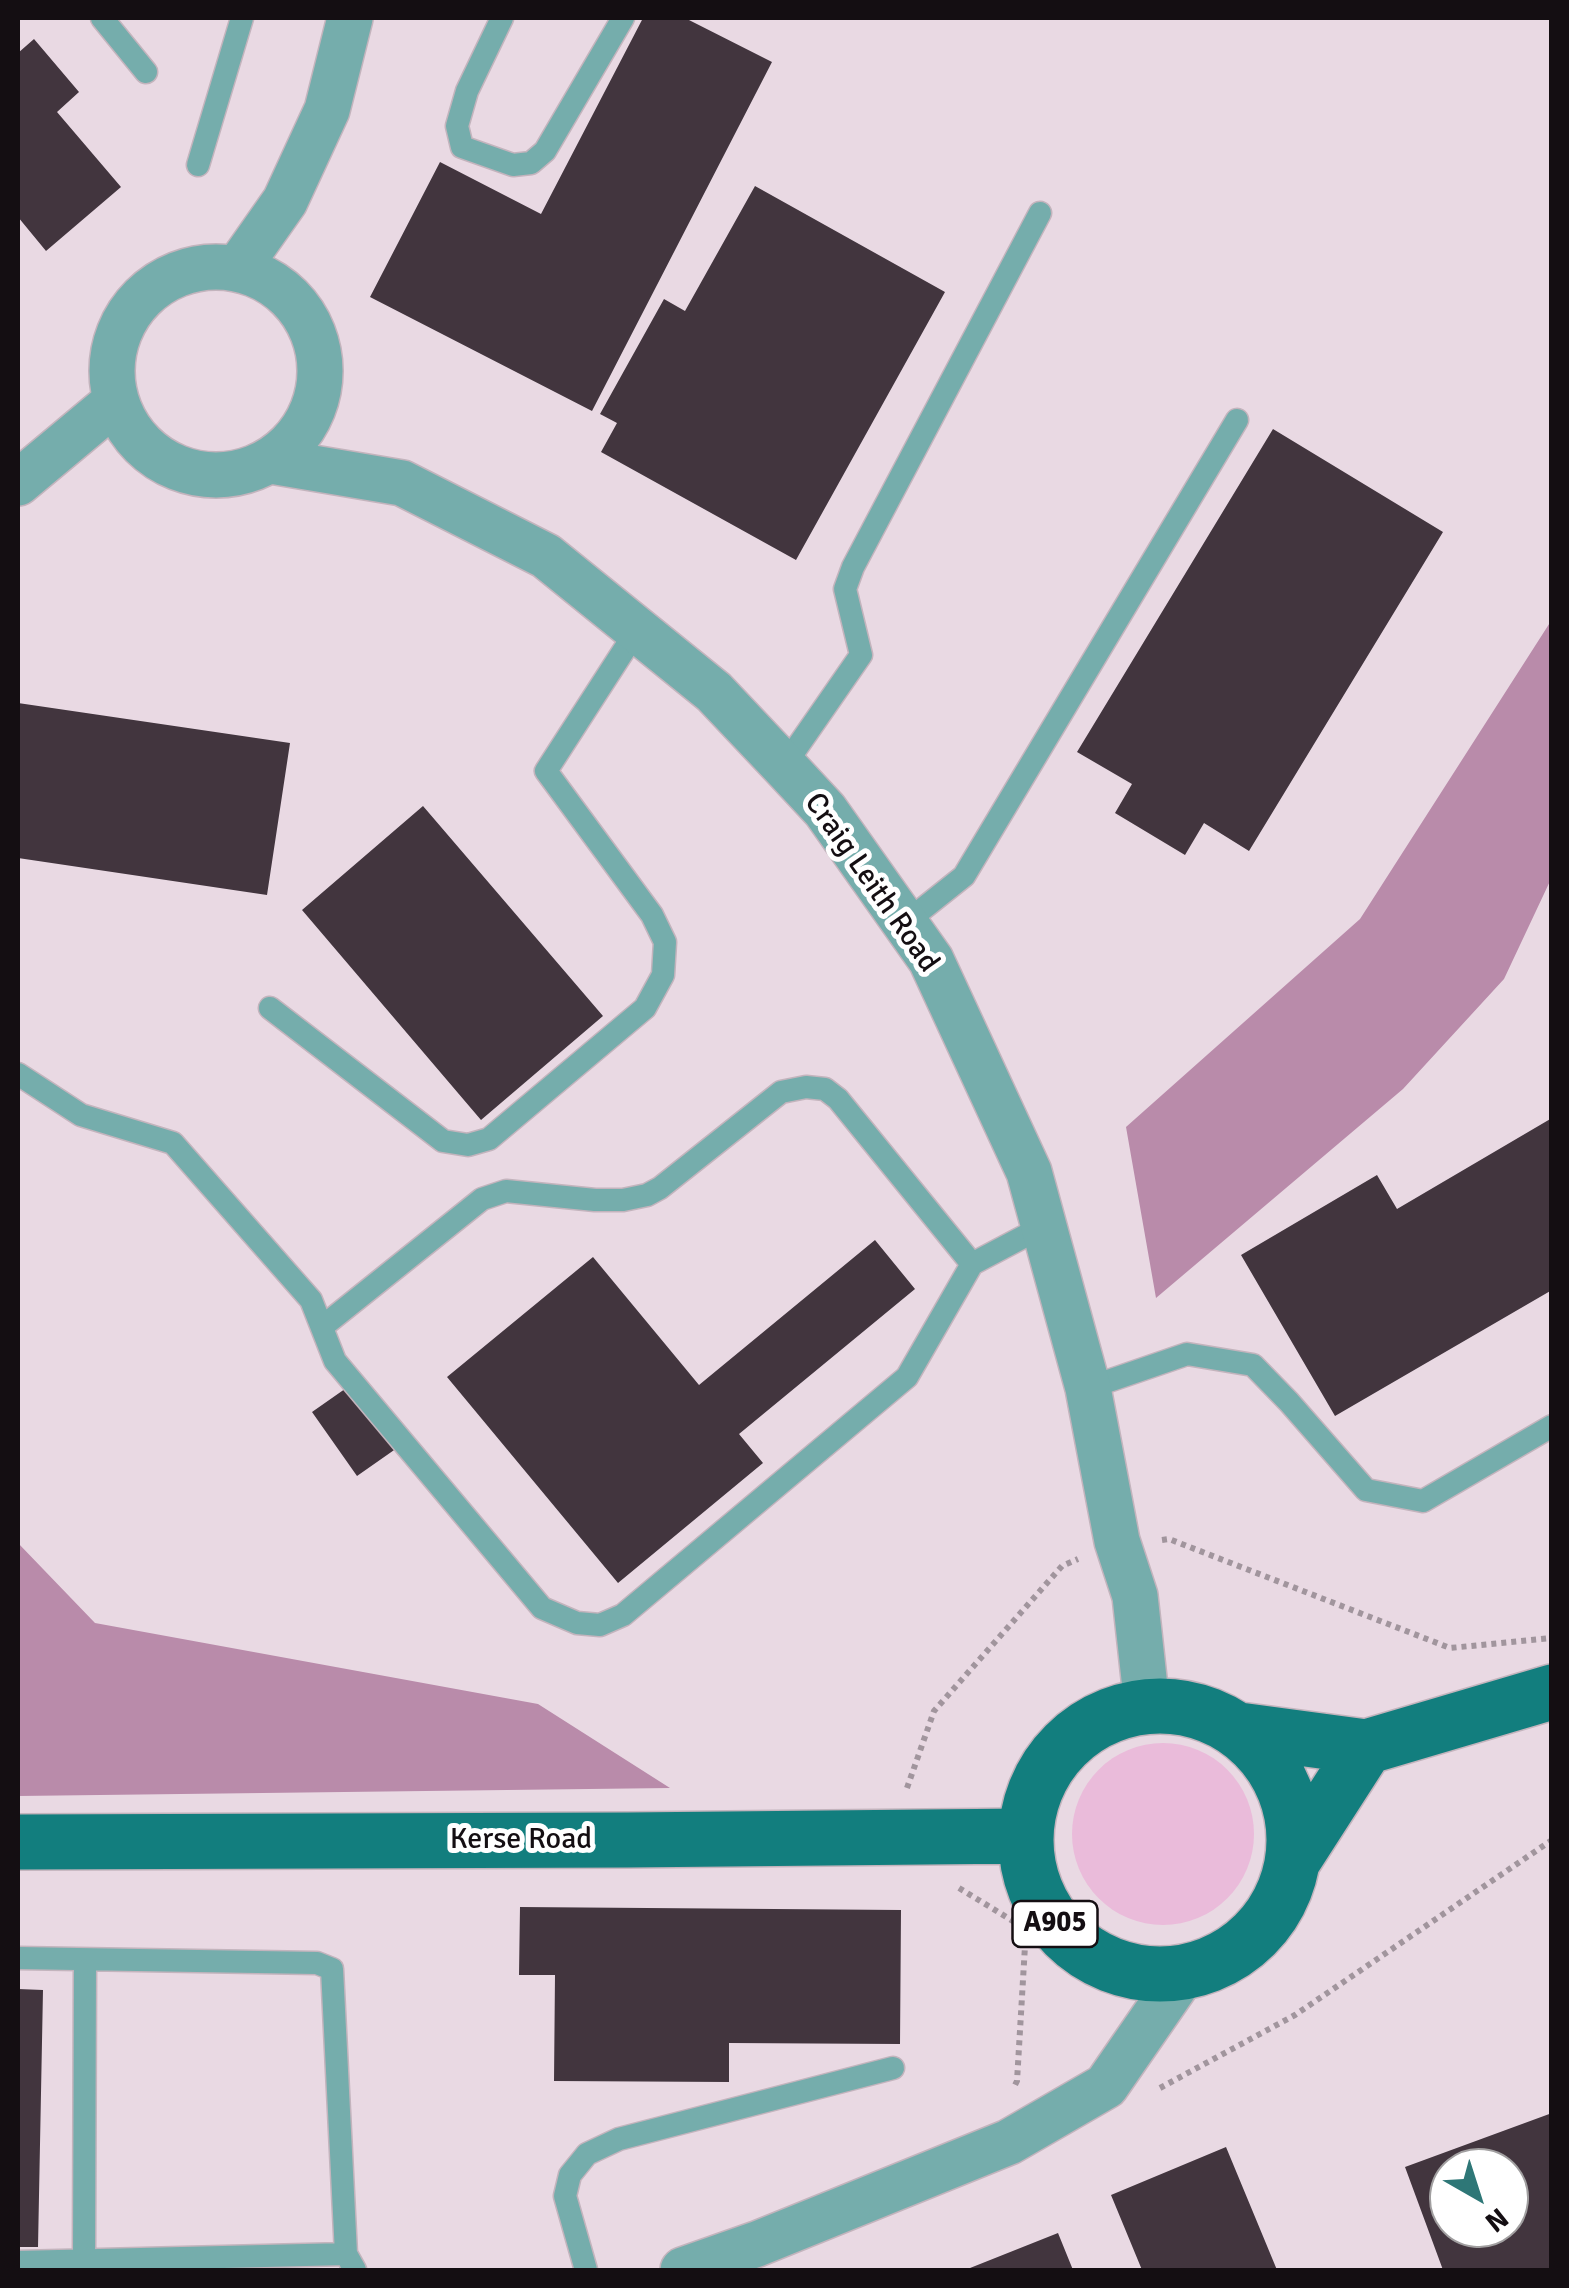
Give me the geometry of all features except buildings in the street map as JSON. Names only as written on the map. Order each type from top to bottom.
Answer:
[{"type":"main road","name":"A905","points":[[1238,1730],[1366,1747],[1552,1692]]},
{"type":"main road","name":"A905","points":[[1146,1706],[1179,1706],[1210,1715],[1238,1730],[1265,1756],[1284,1787],[1294,1822],[1294,1858],[1282,1899],[1258,1934],[1224,1959],[1184,1973],[1144,1975],[1106,1965],[1071,1943],[1045,1913],[1029,1876],[1025,1836],[1031,1798],[1049,1763],[1076,1735],[1108,1715],[1146,1706]]},
{"type":"main road","name":"A905","points":[[1294,1858],[1366,1747]]},
{"type":"main road","name":"Kerse Road","points":[[18,1842],[1025,1836]]},
{"type":"street","points":[[238,268],[285,202],[327,110],[350,18]]},
{"type":"street","points":[[238,268],[272,281],[300,306],[321,358],[318,398],[303,431],[271,461],[237,474],[183,472],[151,454],[126,427],[115,402],[111,365],[116,340],[132,308],[158,284],[191,269],[238,268]]},
{"type":"street","points":[[18,484],[115,402]]},
{"type":"street","name":"Craig Leith Road","points":[[271,461],[402,483],[546,556],[714,692],[825,810],[931,960],[1029,1172],[1088,1388],[1117,1541],[1135,1596],[1146,1706]]},
{"type":"street","points":[[683,2270],[763,2257],[1009,2142],[1106,2086],[1184,1973]]},
{"type":"lane","points":[[102,18],[146,72]]},
{"type":"lane","points":[[198,165],[242,18]]},
{"type":"lane","points":[[502,18],[467,90],[457,126],[462,146],[513,165],[532,162],[545,152],[623,18]]},
{"type":"lane","points":[[784,766],[861,655],[845,589],[853,567],[1040,212]]},
{"type":"lane","points":[[904,923],[964,876],[1237,420]]},
{"type":"lane","points":[[270,1008],[444,1140],[468,1146],[489,1139],[645,1008],[663,975],[665,942],[652,915],[546,771],[638,630]]},
{"type":"lane","points":[[18,1074],[81,1115],[172,1143],[311,1300],[335,1361],[542,1608],[577,1623],[600,1625],[623,1615],[906,1377],[972,1264],[1044,1226]]},
{"type":"lane","points":[[322,1327],[482,1199],[506,1190],[595,1200],[646,1195],[781,1092],[806,1086],[824,1088],[838,1099],[972,1264]]},
{"type":"lane","points":[[1088,1388],[1187,1354],[1253,1365],[1366,1490],[1424,1501],[1552,1426]]},
{"type":"lane","points":[[18,1958],[317,1963],[332,1969],[350,2262],[18,2262]]},
{"type":"lane","points":[[84,2260],[85,1960]]},
{"type":"lane","points":[[586,2270],[565,2196],[570,2175],[587,2154],[619,2139],[893,2068]]},
{"type":"path","points":[[889,1838],[934,1711],[1062,1566],[1117,1541],[1169,1539],[1450,1648],[1552,1638]]},
{"type":"path","points":[[948,1882],[1026,1929],[1017,2081],[972,2157]]},
{"type":"shaded area","points":[[1551,621],[1551,879],[1504,979],[1403,1089],[1156,1298],[1126,1127],[1360,919]]},
{"type":"shaded area","points":[[18,1543],[95,1623],[538,1704],[670,1788],[18,1796]]},
{"type":"shaded area","points":[[1163,1743],[1198,1750],[1227,1770],[1247,1799],[1254,1834],[1247,1869],[1227,1898],[1198,1918],[1163,1925],[1128,1918],[1099,1898],[1079,1869],[1072,1834],[1079,1799],[1099,1770],[1128,1750]]}]
